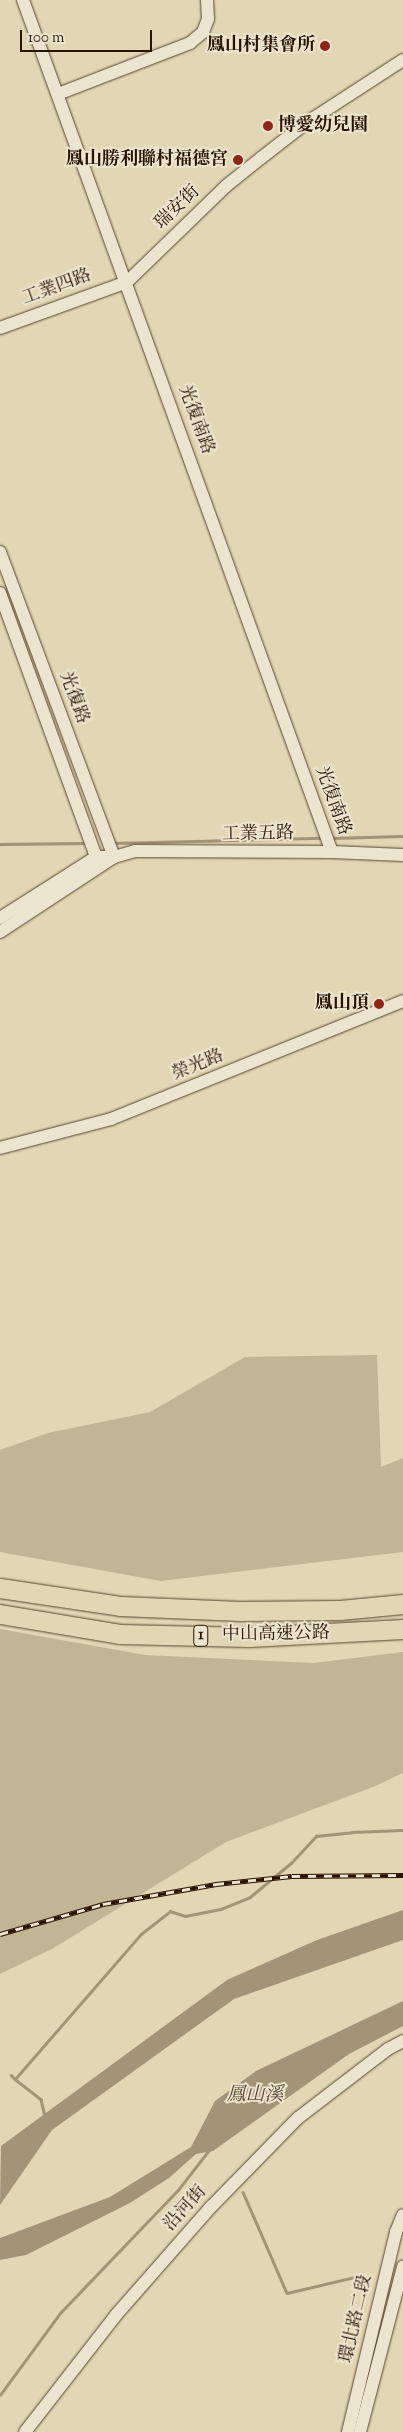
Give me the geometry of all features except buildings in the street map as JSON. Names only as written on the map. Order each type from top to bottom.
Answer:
[{"type":"highway","name":"中山高速公路","points":[[0,1588],[54,1598],[130,1607],[330,1610],[403,1604]]},
{"type":"highway","name":"中山高速公路","points":[[0,1614],[119,1634],[249,1637],[403,1629]]},
{"type":"street","name":"光復南路","points":[[23,0],[127,282],[332,852]]},
{"type":"street","points":[[58,94],[190,43],[203,32],[208,19],[207,0]]},
{"type":"street","name":"瑞安街","points":[[127,282],[226,186],[306,123],[403,60]]},
{"type":"street","name":"工業四路","points":[[0,328],[127,282]]},
{"type":"street","name":"光復路","points":[[0,552],[114,857]]},
{"type":"street","name":"光復路","points":[[0,593],[96,857]]},
{"type":"street","name":"工業五路","points":[[96,857],[114,857],[135,851],[332,852],[403,855]]},
{"type":"street","points":[[0,918],[96,857]]},
{"type":"street","name":"工業五路","points":[[0,932],[114,857]]},
{"type":"street","name":"榮光路","points":[[0,1148],[111,1119],[403,1001]]},
{"type":"street","name":"沿河街","points":[[25,2432],[116,2315],[211,2207],[298,2118],[388,2050],[403,2041]]},
{"type":"street","name":"環北路二段","points":[[348,2432],[396,2232],[403,2215]]},
{"type":"street","name":"環北路二段","points":[[360,2432],[403,2267]]},
{"type":"shaded area","points":[[377,1355],[381,1467],[403,1458],[403,1552],[161,1581],[0,1552],[0,1450],[48,1433],[150,1412],[245,1357]]},
{"type":"shaded area","points":[[0,1629],[145,1655],[314,1663],[403,1652],[403,1773],[373,1787],[226,1842],[52,1949],[0,1974]]},
{"type":"water","points":[[403,1910],[403,1940],[234,1999],[52,2130],[0,2205],[1,2146],[227,1980],[317,1940]]},
{"type":"water","name":"鳳山溪","points":[[403,2001],[403,2026],[349,2054],[213,2151],[196,2154],[169,2178],[130,2203],[26,2255],[0,2260],[0,2238],[110,2197],[191,2147],[215,2101],[256,2071]]},
{"type":"waterway","points":[[332,838],[403,836]]},
{"type":"waterway","points":[[112,843],[322,838]]},
{"type":"waterway","points":[[0,844],[87,843]]},
{"type":"waterway","points":[[11,2075],[15,2079],[141,1934],[170,1911],[185,1916],[221,1909],[250,1897],[291,1863],[316,1836],[352,1832],[403,1830]]},
{"type":"waterway","points":[[15,2079],[41,2099],[45,2116]]},
{"type":"waterway","points":[[0,2395],[61,2312],[178,2190],[209,2150]]},
{"type":"waterway","points":[[243,2192],[287,2293],[359,2276]]},
{"type":"railway","points":[[0,1934],[103,1904],[216,1884],[292,1876],[403,1875]]},
{"type":"place","name":"鳳山村集會所","points":[[325,46]]},
{"type":"place","name":"博愛幼兒園","points":[[268,126]]},
{"type":"place","name":"鳳山勝利聯村福德宮","points":[[238,160]]},
{"type":"place","name":"鳳山頂","points":[[379,1004]]}]
